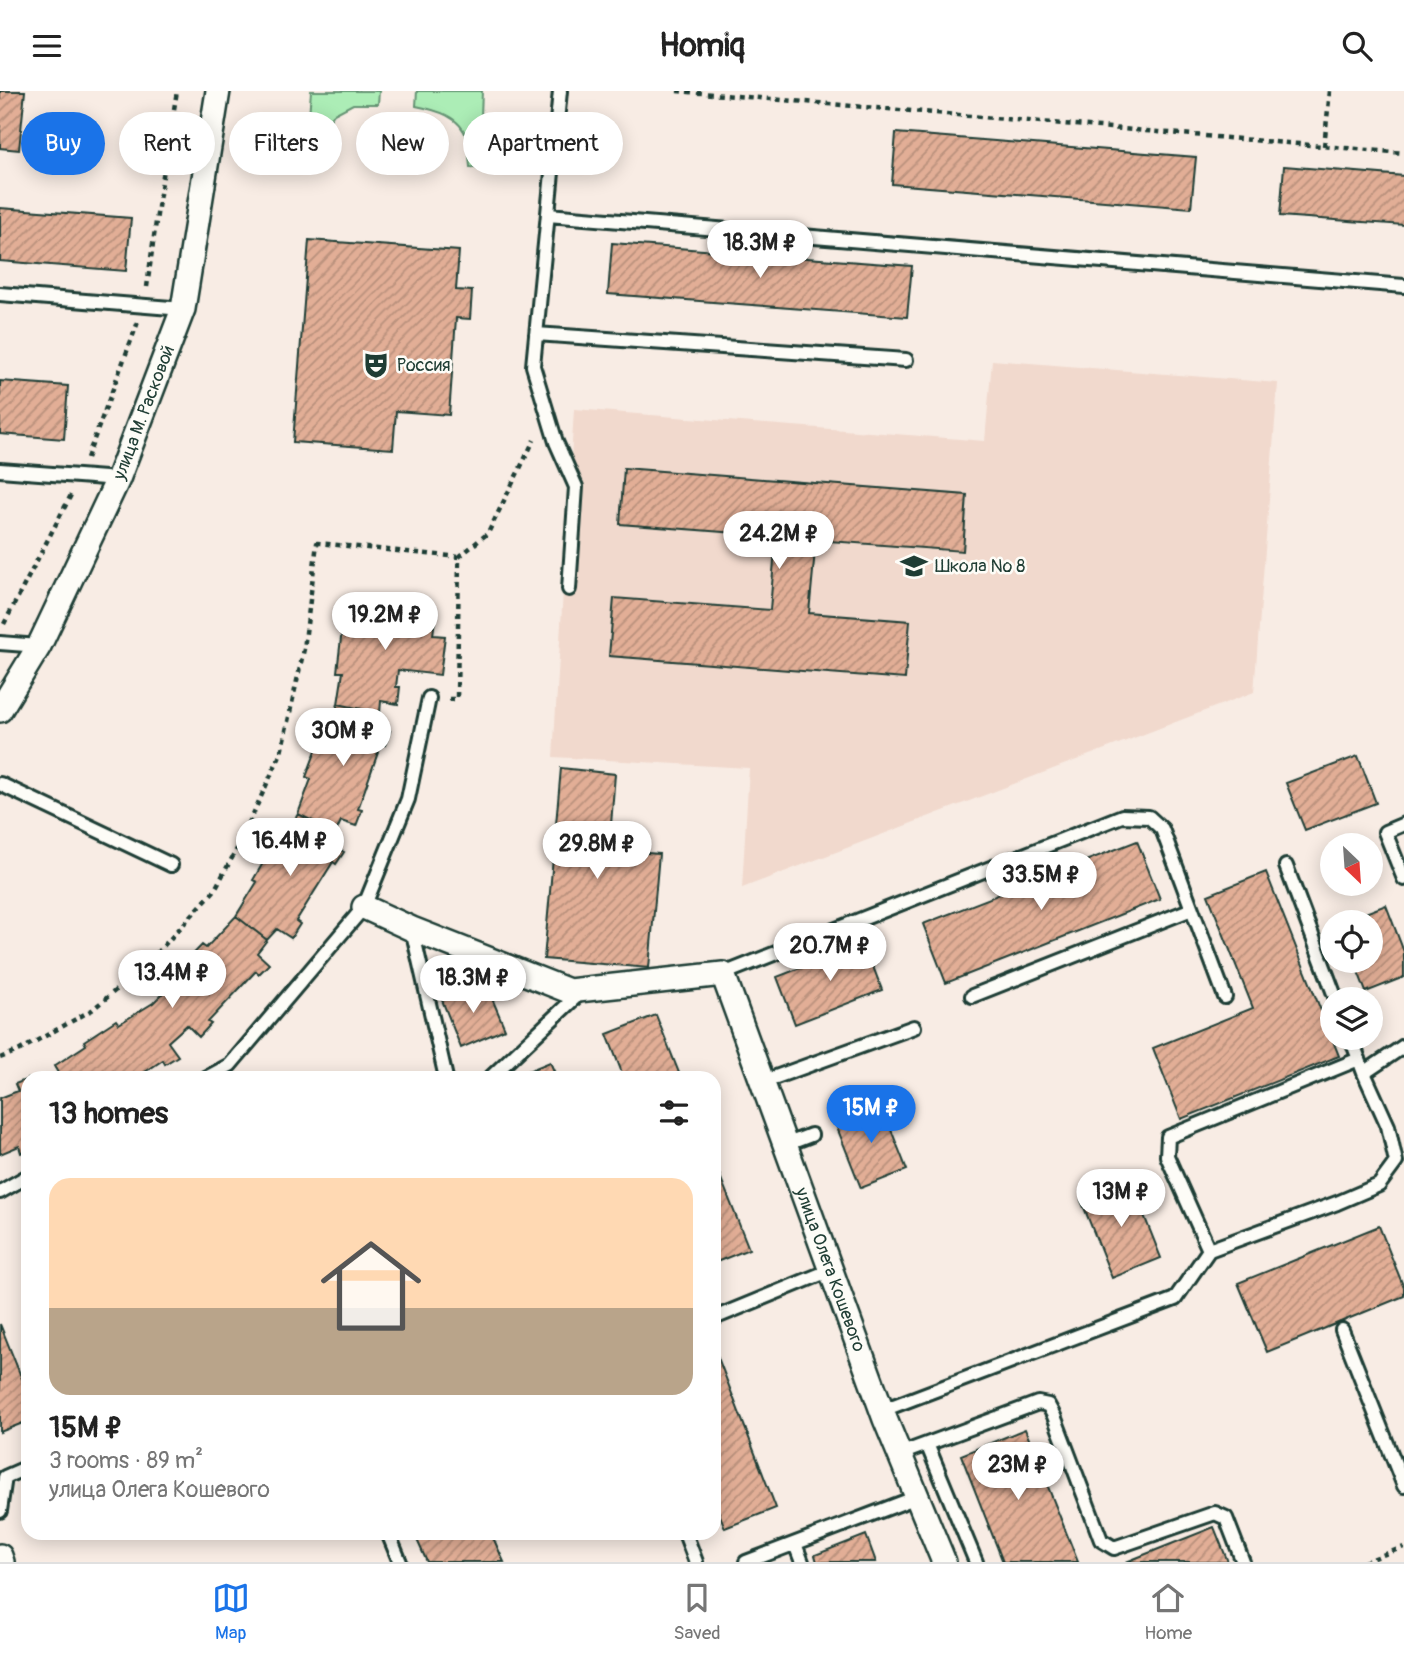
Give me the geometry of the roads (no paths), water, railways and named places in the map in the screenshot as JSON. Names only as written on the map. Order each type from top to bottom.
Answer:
[{"type":"street","name":"улица М. Расковой","points":[[0,710],[39,646],[118,479],[183,309],[218,91]]},
{"type":"street","points":[[364,907],[412,929],[569,991],[723,974]]},
{"type":"street","name":"улица Олега Кошевого","points":[[723,974],[883,1410],[944,1562]]},
{"type":"street","points":[[0,1556],[2,1562]]},
{"type":"lane","points":[[560,91],[533,366],[556,442],[576,487],[569,589]]},
{"type":"lane","points":[[548,215],[1404,286]]},
{"type":"lane","points":[[0,294],[183,309]]},
{"type":"lane","points":[[536,334],[906,360]]},
{"type":"lane","points":[[0,470],[118,479]]},
{"type":"lane","points":[[0,643],[39,646]]},
{"type":"lane","points":[[219,1071],[230,1065],[364,907],[408,799],[429,698]]},
{"type":"lane","points":[[0,784],[171,865]]},
{"type":"lane","points":[[723,974],[1122,816],[1149,817],[1162,829],[1225,997]]},
{"type":"lane","points":[[1404,824],[1385,832],[1404,879]]},
{"type":"lane","points":[[1286,866],[1331,987]]},
{"type":"lane","points":[[972,996],[1192,909]]},
{"type":"lane","points":[[412,929],[444,1071]]},
{"type":"lane","points":[[497,1071],[584,989]]},
{"type":"lane","points":[[762,1082],[914,1027]]},
{"type":"lane","points":[[1364,1073],[1404,1046]]},
{"type":"lane","points":[[883,1410],[1175,1299],[1209,1250],[1379,1185],[1396,1163],[1388,1126],[1356,1050]]},
{"type":"lane","points":[[1209,1250],[1167,1156],[1168,1137],[1359,1059]]},
{"type":"lane","points":[[785,1145],[811,1135]]},
{"type":"lane","points":[[0,1192],[21,1180]]},
{"type":"lane","points":[[721,1315],[831,1270]]},
{"type":"lane","points":[[1342,1330],[1404,1486]]},
{"type":"lane","points":[[900,1454],[1038,1403],[1048,1405],[1101,1540],[1114,1548],[1215,1513],[1226,1518],[1243,1562]]},
{"type":"lane","points":[[927,1444],[976,1562]]},
{"type":"lane","points":[[0,1511],[5,1477],[21,1470]]},
{"type":"lane","points":[[746,1562],[917,1497]]},
{"type":"lane","points":[[391,1540],[400,1562]]},
{"type":"lane","points":[[688,1540],[696,1562]]},
{"type":"lane","points":[[795,1543],[802,1562]]},
{"type":"place","name":"Россия","points":[[376,365]]},
{"type":"place","name":"Школа № 8","points":[[914,566]]}]
